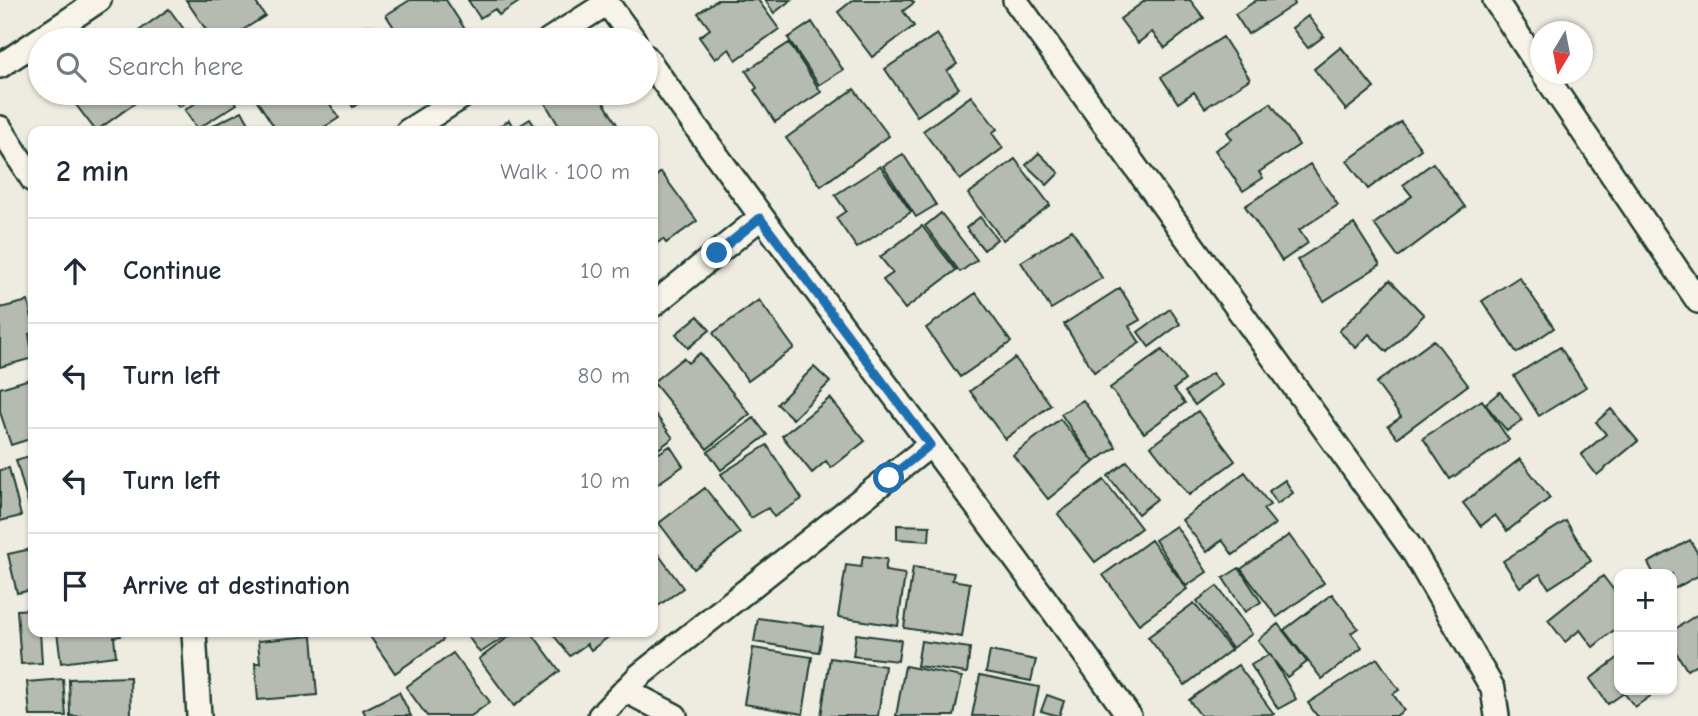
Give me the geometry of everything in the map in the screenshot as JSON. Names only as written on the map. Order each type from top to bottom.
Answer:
[{"type":"street","points":[[57,28],[99,0]]},
{"type":"street","points":[[1015,0],[1413,551],[1493,689],[1497,716]]},
{"type":"street","points":[[1495,0],[1530,52]]},
{"type":"street","points":[[567,28],[606,2],[625,28]]},
{"type":"street","points":[[0,66],[28,47]]},
{"type":"street","points":[[658,74],[760,218],[1129,716]]},
{"type":"street","points":[[1552,84],[1698,301]]},
{"type":"street","points":[[416,126],[449,105]]},
{"type":"street","points":[[0,128],[28,172]]},
{"type":"street","points":[[658,301],[760,218]]},
{"type":"street","points":[[600,716],[625,691],[930,445]]},
{"type":"street","points":[[194,637],[199,716]]},
{"type":"street","points":[[625,691],[675,716]]},
{"type":"building","points":[[186,0],[254,0],[265,16],[246,28],[205,28]]},
{"type":"building","points":[[410,0],[446,0],[464,28],[394,28],[386,15]]},
{"type":"building","points":[[468,0],[522,0],[499,15],[495,9],[480,18]]},
{"type":"building","points":[[717,0],[758,0],[779,29],[736,60],[729,49],[715,59],[699,37],[710,29],[698,13]]},
{"type":"building","points":[[765,0],[791,0],[774,13]]},
{"type":"building","points":[[853,0],[911,0],[914,3],[903,11],[914,26],[872,57],[838,12]]},
{"type":"building","points":[[1146,0],[1190,0],[1204,18],[1165,48],[1152,32],[1138,43],[1120,19]]},
{"type":"building","points":[[1257,0],[1293,0],[1295,4],[1248,34],[1235,14]]},
{"type":"building","points":[[169,9],[183,28],[143,28]]},
{"type":"building","points":[[1308,16],[1324,36],[1308,48],[1292,28]]},
{"type":"building","points":[[812,22],[843,70],[819,85],[788,38]]},
{"type":"building","points":[[937,34],[957,64],[947,71],[959,88],[917,116],[885,69]]},
{"type":"building","points":[[1223,37],[1250,79],[1205,108],[1194,92],[1178,103],[1161,77]]},
{"type":"building","points":[[789,43],[821,92],[775,122],[754,90],[757,88],[746,71]]},
{"type":"building","points":[[1341,47],[1374,88],[1346,110],[1314,69]]},
{"type":"building","points":[[854,89],[889,136],[821,186],[786,138]]},
{"type":"building","points":[[971,96],[997,129],[992,133],[1003,148],[960,180],[923,131]]},
{"type":"building","points":[[1271,103],[1299,145],[1259,172],[1263,178],[1243,191],[1215,150],[1232,139],[1227,132]]},
{"type":"building","points":[[76,105],[132,105],[103,126],[92,126]]},
{"type":"building","points":[[193,105],[235,105],[202,126],[195,126],[185,110]]},
{"type":"building","points":[[260,105],[331,105],[339,118],[326,126],[274,126]]},
{"type":"building","points":[[546,105],[605,105],[618,126],[559,126]]},
{"type":"building","points":[[242,111],[250,126],[212,126]]},
{"type":"building","points":[[530,119],[535,126],[519,126]]},
{"type":"building","points":[[509,120],[512,126],[500,126]]},
{"type":"building","points":[[1401,122],[1421,149],[1368,189],[1347,161]]},
{"type":"building","points":[[1039,153],[1059,173],[1047,185],[1026,165]]},
{"type":"building","points":[[903,154],[936,205],[916,217],[883,166]]},
{"type":"building","points":[[1015,159],[1050,205],[1003,240],[968,194]]},
{"type":"building","points":[[1433,163],[1465,207],[1398,257],[1374,224],[1412,196],[1403,185]]},
{"type":"building","points":[[1310,164],[1338,205],[1299,230],[1308,243],[1282,261],[1245,206]]},
{"type":"building","points":[[880,166],[911,212],[857,248],[836,218],[846,211],[835,195]]},
{"type":"building","points":[[661,172],[697,221],[666,243],[663,239],[658,242],[658,175]]},
{"type":"building","points":[[941,213],[977,260],[960,272],[925,226]]},
{"type":"building","points":[[980,217],[997,239],[984,250],[966,228]]},
{"type":"building","points":[[1354,224],[1380,265],[1324,301],[1297,260]]},
{"type":"building","points":[[922,226],[956,270],[905,309],[883,280],[893,273],[880,257]]},
{"type":"building","points":[[1072,230],[1102,278],[1051,309],[1021,262]]},
{"type":"building","points":[[1519,277],[1554,328],[1517,353],[1482,301]]},
{"type":"building","points":[[1390,280],[1424,315],[1387,352],[1369,334],[1356,348],[1339,331]]},
{"type":"building","points":[[1120,288],[1140,320],[1129,326],[1140,343],[1094,372],[1064,324]]},
{"type":"building","points":[[976,293],[1011,342],[960,377],[926,328]]},
{"type":"building","points":[[759,300],[794,348],[748,381],[713,333]]},
{"type":"building","points":[[28,301],[28,359],[0,367],[0,308]]},
{"type":"building","points":[[1170,309],[1180,324],[1149,347],[1138,332]]},
{"type":"building","points":[[698,316],[710,330],[688,348],[676,334]]},
{"type":"building","points":[[1434,340],[1468,385],[1397,438],[1388,426],[1401,417],[1376,383]]},
{"type":"building","points":[[1560,347],[1586,387],[1539,416],[1514,376]]},
{"type":"building","points":[[1162,350],[1185,380],[1174,389],[1185,403],[1144,433],[1110,388]]},
{"type":"building","points":[[700,353],[750,414],[707,449],[658,388],[658,378],[683,358],[688,363]]},
{"type":"building","points":[[1015,358],[1051,405],[1005,439],[970,391]]},
{"type":"building","points":[[814,367],[830,382],[793,419],[777,404]]},
{"type":"building","points":[[1212,373],[1222,385],[1195,405],[1185,392]]},
{"type":"building","points":[[28,380],[28,440],[11,445],[0,412],[0,388]]},
{"type":"building","points":[[1500,392],[1522,420],[1507,431],[1485,404]]},
{"type":"building","points":[[830,398],[865,441],[831,468],[826,461],[812,473],[782,436]]},
{"type":"building","points":[[1083,400],[1116,447],[1094,462],[1061,414]]},
{"type":"building","points":[[1482,400],[1509,440],[1450,479],[1423,438]]},
{"type":"building","points":[[1611,409],[1638,441],[1597,475],[1581,455],[1606,434],[1596,422]]},
{"type":"building","points":[[1198,411],[1235,461],[1189,495],[1151,446]]},
{"type":"building","points":[[658,418],[673,438],[658,449]]},
{"type":"building","points":[[754,418],[767,435],[721,470],[708,452]]},
{"type":"building","points":[[1060,419],[1094,462],[1048,499],[1013,455]]},
{"type":"building","points":[[767,445],[802,499],[774,517],[768,508],[751,518],[721,474]]},
{"type":"building","points":[[670,446],[683,466],[658,484],[658,454]]},
{"type":"building","points":[[28,456],[28,503],[16,460]]},
{"type":"building","points":[[1520,459],[1550,498],[1507,531],[1495,515],[1481,526],[1463,503]]},
{"type":"building","points":[[1127,461],[1157,499],[1138,514],[1108,476]]},
{"type":"building","points":[[9,468],[21,516],[0,521],[0,470]]},
{"type":"building","points":[[1245,472],[1270,505],[1263,509],[1275,524],[1233,555],[1222,540],[1207,552],[1182,520]]},
{"type":"building","points":[[1104,480],[1141,528],[1095,562],[1058,514]]},
{"type":"building","points":[[1285,480],[1293,493],[1277,504],[1269,491]]},
{"type":"building","points":[[705,488],[740,533],[694,569],[659,523]]},
{"type":"building","points":[[1566,521],[1591,561],[1549,588],[1540,574],[1520,587],[1503,561]]},
{"type":"building","points":[[897,525],[930,526],[929,541],[897,539]]},
{"type":"building","points":[[1176,526],[1207,572],[1186,586],[1155,540]]},
{"type":"building","points":[[1289,535],[1324,583],[1277,617],[1241,569]]},
{"type":"building","points":[[1151,540],[1187,589],[1139,624],[1103,575]]},
{"type":"building","points":[[1690,540],[1698,554],[1698,576],[1677,587],[1677,569],[1651,569],[1648,563]]},
{"type":"building","points":[[28,550],[28,591],[17,593],[8,554]]},
{"type":"building","points":[[658,554],[683,588],[658,606]]},
{"type":"building","points":[[863,556],[887,559],[885,571],[905,574],[898,626],[838,617],[846,565],[861,567]]},
{"type":"building","points":[[913,567],[954,573],[952,580],[970,583],[962,637],[904,628]]},
{"type":"building","points":[[1239,568],[1261,602],[1245,612],[1223,578]]},
{"type":"building","points":[[1603,576],[1614,590],[1614,630],[1593,647],[1580,630],[1565,642],[1548,620]]},
{"type":"building","points":[[1217,586],[1252,634],[1232,648],[1197,601]]},
{"type":"building","points":[[1332,594],[1358,628],[1351,633],[1362,648],[1322,679],[1284,630]]},
{"type":"building","points":[[1194,603],[1231,650],[1185,685],[1148,637]]},
{"type":"building","points":[[28,609],[28,637],[40,637],[42,663],[21,664],[17,610]]},
{"type":"building","points":[[1698,614],[1698,663],[1687,670],[1677,654],[1677,628]]},
{"type":"building","points":[[758,618],[823,627],[819,652],[754,642]]},
{"type":"building","points":[[1278,624],[1307,662],[1287,677],[1258,640]]},
{"type":"building","points":[[856,634],[901,640],[898,661],[853,656]]},
{"type":"building","points":[[58,637],[114,637],[116,656],[61,663]]},
{"type":"building","points":[[312,637],[317,695],[258,700],[255,663],[260,663],[258,641]]},
{"type":"building","points":[[370,637],[441,637],[443,640],[395,673]]},
{"type":"building","points":[[468,637],[504,637],[480,653]]},
{"type":"building","points":[[508,637],[535,637],[560,671],[514,706],[479,659]]},
{"type":"building","points":[[555,637],[608,637],[591,650],[587,644],[570,656]]},
{"type":"building","points":[[921,641],[970,648],[967,673],[917,666]]},
{"type":"building","points":[[753,648],[812,657],[803,714],[744,704]]},
{"type":"building","points":[[990,651],[1036,660],[1031,681],[986,672]]},
{"type":"building","points":[[453,653],[490,702],[471,716],[427,716],[406,687]]},
{"type":"building","points":[[1270,654],[1296,699],[1278,709],[1251,665]]},
{"type":"building","points":[[830,658],[885,666],[878,716],[821,716]]},
{"type":"building","points":[[1377,658],[1399,690],[1393,694],[1404,710],[1396,716],[1317,716],[1308,703]]},
{"type":"building","points":[[1614,661],[1614,695],[1621,695],[1608,704],[1590,679]]},
{"type":"building","points":[[1238,665],[1274,714],[1201,716],[1189,700]]},
{"type":"building","points":[[905,666],[962,677],[954,716],[896,716]]},
{"type":"building","points":[[980,675],[1039,687],[1033,716],[972,716]]},
{"type":"building","points":[[130,677],[131,716],[70,716],[69,679]]},
{"type":"building","points":[[63,679],[66,716],[30,716],[27,682]]},
{"type":"building","points":[[399,692],[411,716],[366,716],[363,710]]},
{"type":"building","points":[[1047,695],[1064,701],[1059,716],[1041,711]]},
{"type":"building","points":[[1626,695],[1652,695],[1635,707]]},
{"type":"route","points":[[717,253],[760,218],[930,445],[889,478]]}]
